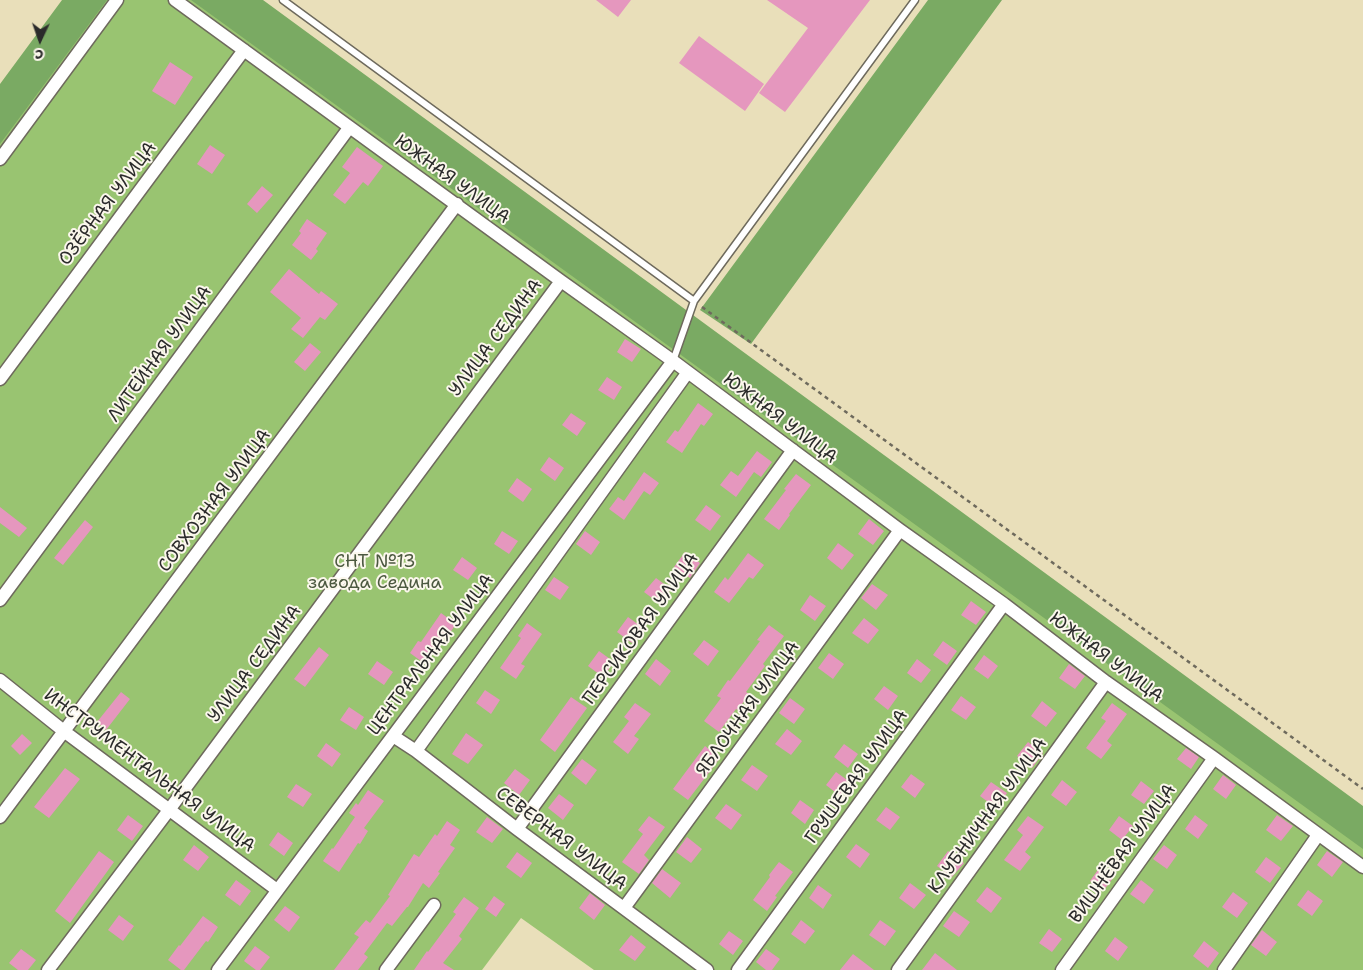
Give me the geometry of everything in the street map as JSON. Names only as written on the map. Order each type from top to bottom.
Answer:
[{"type":"street","points":[[0,159],[117,0]]},
{"type":"street","name":"ЮЖНАЯ УЛИЦА","points":[[175,0],[560,281],[673,361],[900,530],[1004,604],[1106,682],[1363,867]]},
{"type":"street","name":"ОЗЁРНАЯ УЛИЦА","points":[[0,379],[244,50]]},
{"type":"street","name":"ЛИТЕЙНАЯ УЛИЦА","points":[[0,600],[349,128]]},
{"type":"street","name":"СОВХОЗНАЯ УЛИЦА","points":[[0,817],[456,204]]},
{"type":"street","name":"УЛИЦА СЕДИНА","points":[[48,970],[169,810],[560,281]]},
{"type":"street","name":"ЦЕНТРАЛЬНАЯ УЛИЦА","points":[[218,970],[673,361]]},
{"type":"street","points":[[416,751],[688,372]]},
{"type":"street","name":"ПЕРСИКОВАЯ УЛИЦА","points":[[518,829],[793,450]]},
{"type":"street","name":"ЯБЛОЧНАЯ УЛИЦА","points":[[624,908],[900,530]]},
{"type":"street","name":"ГРУШЕВАЯ УЛИЦА","points":[[738,970],[1004,604]]},
{"type":"street","name":"ИНСТРУМЕНТАЛЬНАЯ УЛИЦА","points":[[0,680],[65,732],[277,890]]},
{"type":"street","name":"КЛУБНИЧНАЯ УЛИЦА","points":[[898,970],[1106,682]]},
{"type":"street","name":"СЕВЕРНАЯ УЛИЦА","points":[[393,736],[416,751],[707,970]]},
{"type":"street","name":"ВИШНЁВАЯ УЛИЦА","points":[[1062,970],[1214,758]]},
{"type":"street","points":[[1224,970],[1318,835]]},
{"type":"street","points":[[386,970],[434,904]]},
{"type":"lane","points":[[283,0],[694,301]]},
{"type":"lane","points":[[673,361],[694,301],[915,0]]},
{"type":"path","points":[[694,301],[1363,789]]},
{"type":"green space","points":[[62,0],[107,0],[0,144],[0,84]]},
{"type":"green space","name":"СНТ №13 завода Седина","points":[[70,0],[237,0],[1363,843],[1363,970],[594,970],[521,918],[482,970],[0,970],[0,95]]},
{"type":"green space","points":[[191,0],[263,0],[1363,806],[1363,849]]},
{"type":"green space","points":[[928,0],[1002,0],[751,344],[700,310]]},
{"type":"building","points":[[596,0],[631,0],[618,17]]},
{"type":"building","points":[[767,0],[870,0],[785,112],[759,93],[808,28]]},
{"type":"building","points":[[699,36],[764,84],[745,111],[679,63]]},
{"type":"building","points":[[170,62],[193,77],[175,105],[152,91]]},
{"type":"building","points":[[210,145],[225,155],[212,174],[197,164]]},
{"type":"building","points":[[357,147],[383,166],[368,186],[363,182],[345,204],[333,195],[350,173],[342,167]]},
{"type":"building","points":[[262,186],[273,195],[257,213],[247,204]]},
{"type":"building","points":[[307,219],[327,233],[311,260],[292,245],[301,233],[299,231]]},
{"type":"building","points":[[289,269],[319,294],[321,291],[338,304],[325,320],[320,317],[303,338],[291,329],[301,318],[270,292]]},
{"type":"building","points":[[625,339],[641,349],[632,362],[617,352]]},
{"type":"building","points":[[310,343],[321,352],[305,371],[294,362]]},
{"type":"building","points":[[607,377],[622,387],[614,400],[598,390]]},
{"type":"building","points":[[698,403],[713,414],[704,426],[701,424],[682,453],[666,442],[675,430],[678,432]]},
{"type":"building","points":[[571,413],[586,423],[577,436],[562,425]]},
{"type":"building","points":[[757,451],[772,462],[761,477],[754,472],[736,497],[720,485],[731,471],[738,476]]},
{"type":"building","points":[[549,457],[564,468],[555,481],[540,470]]},
{"type":"building","points":[[644,472],[659,483],[650,495],[644,491],[624,520],[609,509],[618,497],[624,501]]},
{"type":"building","points":[[796,474],[811,485],[779,530],[764,519]]},
{"type":"building","points":[[517,478],[532,489],[523,502],[508,491]]},
{"type":"building","points":[[706,505],[721,516],[710,531],[695,520]]},
{"type":"building","points":[[0,507],[27,528],[19,537],[0,523]]},
{"type":"building","points":[[869,519],[884,531],[873,545],[858,534]]},
{"type":"building","points":[[85,520],[93,527],[63,565],[54,558]]},
{"type":"building","points":[[502,531],[518,541],[509,554],[494,544]]},
{"type":"building","points":[[585,531],[600,542],[591,555],[576,544]]},
{"type":"building","points":[[838,543],[854,555],[842,570],[827,558]]},
{"type":"building","points":[[685,552],[700,563],[690,578],[674,567]]},
{"type":"building","points":[[748,553],[764,565],[753,579],[749,577],[729,603],[714,592],[725,577],[728,580]]},
{"type":"building","points":[[462,557],[477,568],[468,580],[453,570]]},
{"type":"building","points":[[554,577],[569,587],[560,600],[545,590]]},
{"type":"building","points":[[656,578],[671,589],[660,604],[644,592]]},
{"type":"building","points":[[872,584],[888,595],[876,610],[861,598]]},
{"type":"building","points":[[810,595],[826,606],[815,621],[800,610]]},
{"type":"building","points":[[971,601],[986,612],[976,625],[961,615]]},
{"type":"building","points":[[441,613],[456,624],[447,637],[445,635],[425,664],[410,653],[418,641],[421,642]]},
{"type":"building","points":[[628,617],[643,628],[632,643],[617,632]]},
{"type":"building","points":[[864,618],[879,630],[868,644],[852,633]]},
{"type":"building","points":[[527,623],[542,634],[521,664],[525,666],[516,679],[500,668],[521,638],[518,636]]},
{"type":"building","points":[[769,625],[784,636],[763,664],[765,666],[746,692],[749,694],[719,732],[704,721],[721,698],[717,696],[760,641],[757,640]]},
{"type":"building","points":[[704,640],[719,651],[708,666],[693,654]]},
{"type":"building","points":[[943,641],[957,651],[947,665],[933,655]]},
{"type":"building","points":[[319,647],[329,655],[305,687],[294,679]]},
{"type":"building","points":[[599,651],[614,662],[603,677],[588,666]]},
{"type":"building","points":[[829,653],[844,664],[833,679],[818,668]]},
{"type":"building","points":[[984,655],[998,666],[988,679],[974,669]]},
{"type":"building","points":[[656,659],[671,671],[660,686],[645,674]]},
{"type":"building","points":[[917,659],[931,670],[921,683],[907,673]]},
{"type":"building","points":[[377,661],[393,672],[384,685],[368,674]]},
{"type":"building","points":[[1069,664],[1085,676],[1075,689],[1059,678]]},
{"type":"building","points":[[884,686],[898,696],[888,710],[874,699]]},
{"type":"building","points":[[485,690],[500,700],[491,714],[476,703]]},
{"type":"building","points":[[121,692],[130,699],[106,730],[97,722]]},
{"type":"building","points":[[961,696],[976,707],[966,720],[951,710]]},
{"type":"building","points":[[571,697],[587,708],[555,752],[540,740]]},
{"type":"building","points":[[790,698],[805,709],[794,724],[779,713]]},
{"type":"building","points":[[1042,701],[1057,713],[1046,727],[1031,716]]},
{"type":"building","points":[[635,703],[651,714],[634,736],[639,739],[628,754],[613,742],[629,721],[624,717]]},
{"type":"building","points":[[1112,703],[1127,714],[1107,741],[1112,745],[1101,759],[1086,748],[1106,721],[1101,718]]},
{"type":"building","points":[[349,707],[364,717],[356,730],[340,720]]},
{"type":"building","points":[[787,729],[802,741],[791,755],[775,744]]},
{"type":"building","points":[[466,733],[483,745],[468,764],[452,754]]},
{"type":"building","points":[[22,734],[32,743],[20,755],[11,746]]},
{"type":"building","points":[[1028,742],[1043,753],[1032,768],[1017,756]]},
{"type":"building","points":[[326,743],[341,754],[332,767],[317,756]]},
{"type":"building","points":[[844,744],[858,754],[848,768],[834,757]]},
{"type":"building","points":[[705,746],[720,758],[688,800],[673,789]]},
{"type":"building","points":[[1186,748],[1199,757],[1191,769],[1177,759]]},
{"type":"building","points":[[582,759],[597,770],[586,785],[571,773]]},
{"type":"building","points":[[752,765],[768,776],[757,791],[741,780]]},
{"type":"building","points":[[65,768],[80,779],[49,818],[34,807]]},
{"type":"building","points":[[515,769],[530,780],[519,795],[504,783]]},
{"type":"building","points":[[836,772],[850,782],[840,796],[826,785]]},
{"type":"building","points":[[911,774],[925,784],[915,798],[901,787]]},
{"type":"building","points":[[1223,775],[1236,785],[1226,799],[1213,789]]},
{"type":"building","points":[[1062,780],[1077,792],[1066,806],[1051,795]]},
{"type":"building","points":[[1141,781],[1154,791],[1144,804],[1131,795]]},
{"type":"building","points":[[991,782],[1007,793],[996,808],[980,796]]},
{"type":"building","points":[[296,784],[312,794],[303,807],[287,797]]},
{"type":"building","points":[[368,790],[384,801],[364,828],[368,831],[360,844],[358,843],[339,872],[323,861],[355,817],[349,813],[356,803],[358,805]]},
{"type":"building","points":[[559,794],[574,805],[563,820],[548,808]]},
{"type":"building","points":[[800,800],[814,810],[805,824],[791,813]]},
{"type":"building","points":[[726,804],[742,815],[731,830],[715,818]]},
{"type":"building","points":[[886,807],[900,817],[890,830],[876,820]]},
{"type":"building","points":[[128,815],[143,826],[132,841],[117,830]]},
{"type":"building","points":[[1195,815],[1208,825],[1198,839],[1185,829]]},
{"type":"building","points":[[1277,815],[1293,826],[1281,841],[1266,830]]},
{"type":"building","points":[[649,816],[665,827],[644,855],[649,860],[639,874],[622,862],[643,834],[638,830]]},
{"type":"building","points":[[1028,816],[1044,827],[1025,852],[1031,857],[1020,871],[1004,860],[1023,835],[1017,830]]},
{"type":"building","points":[[1119,816],[1133,826],[1122,840],[1109,830]]},
{"type":"building","points":[[487,817],[503,829],[492,843],[476,832]]},
{"type":"building","points":[[447,821],[460,830],[450,845],[455,848],[429,888],[423,883],[408,907],[392,926],[387,923],[364,954],[368,957],[358,970],[334,970],[359,937],[354,934],[366,920],[370,923],[390,896],[388,895],[414,854],[419,857]]},
{"type":"building","points":[[278,832],[293,843],[284,856],[269,845]]},
{"type":"building","points":[[687,837],[702,849],[691,863],[676,852]]},
{"type":"building","points":[[856,844],[870,854],[860,868],[846,857]]},
{"type":"building","points":[[194,845],[209,857],[198,871],[183,860]]},
{"type":"building","points":[[1164,845],[1177,855],[1167,869],[1153,859]]},
{"type":"building","points":[[99,851],[114,862],[70,923],[55,911]]},
{"type":"building","points":[[948,851],[964,863],[952,877],[937,866]]},
{"type":"building","points":[[1327,851],[1343,862],[1332,877],[1317,865]]},
{"type":"building","points":[[517,852],[532,863],[521,878],[506,867]]},
{"type":"building","points":[[1266,857],[1281,868],[1270,883],[1255,872]]},
{"type":"building","points":[[779,862],[793,872],[775,896],[777,897],[767,911],[753,900]]},
{"type":"building","points":[[1100,867],[1114,877],[1103,891],[1090,881]]},
{"type":"building","points":[[662,869],[681,883],[670,898],[652,883]]},
{"type":"building","points":[[236,880],[251,891],[240,906],[225,895]]},
{"type":"building","points":[[1141,880],[1154,890],[1144,904],[1130,894]]},
{"type":"building","points":[[910,883],[926,895],[914,909],[899,898]]},
{"type":"building","points":[[818,885],[832,895],[823,909],[809,898]]},
{"type":"building","points":[[987,887],[1002,898],[991,913],[976,901]]},
{"type":"building","points":[[1308,890],[1323,901],[1312,916],[1297,905]]},
{"type":"building","points":[[1233,892],[1248,903],[1237,918],[1222,907]]},
{"type":"building","points":[[590,893],[605,905],[594,920],[579,908]]},
{"type":"building","points":[[494,896],[505,904],[496,917],[485,909]]},
{"type":"building","points":[[464,897],[479,908],[459,936],[462,939],[443,963],[454,970],[414,970],[456,914],[453,912]]},
{"type":"building","points":[[285,906],[300,917],[289,932],[274,920]]},
{"type":"building","points":[[954,911],[970,922],[959,937],[943,926]]},
{"type":"building","points":[[119,915],[134,926],[123,941],[108,930]]},
{"type":"building","points":[[203,916],[218,927],[184,970],[181,970],[168,960]]},
{"type":"building","points":[[801,920],[815,931],[805,944],[791,934]]},
{"type":"building","points":[[880,920],[896,931],[885,946],[869,935]]},
{"type":"building","points":[[1049,929],[1062,939],[1052,952],[1039,943]]},
{"type":"building","points":[[1262,930],[1277,942],[1266,956],[1251,945]]},
{"type":"building","points":[[729,931],[743,941],[733,955],[719,944]]},
{"type":"building","points":[[631,935],[646,947],[635,961],[619,950]]},
{"type":"building","points":[[1115,937],[1128,947],[1118,961],[1105,951]]},
{"type":"building","points":[[1204,941],[1219,953],[1208,968],[1193,956]]},
{"type":"building","points":[[255,946],[270,957],[260,970],[256,970],[244,961]]},
{"type":"building","points":[[21,949],[36,960],[28,970],[18,970],[9,963]]},
{"type":"building","points":[[766,949],[780,959],[772,970],[766,970],[756,962]]},
{"type":"building","points":[[935,953],[957,970],[922,970]]},
{"type":"building","points":[[853,954],[874,970],[840,970]]}]
